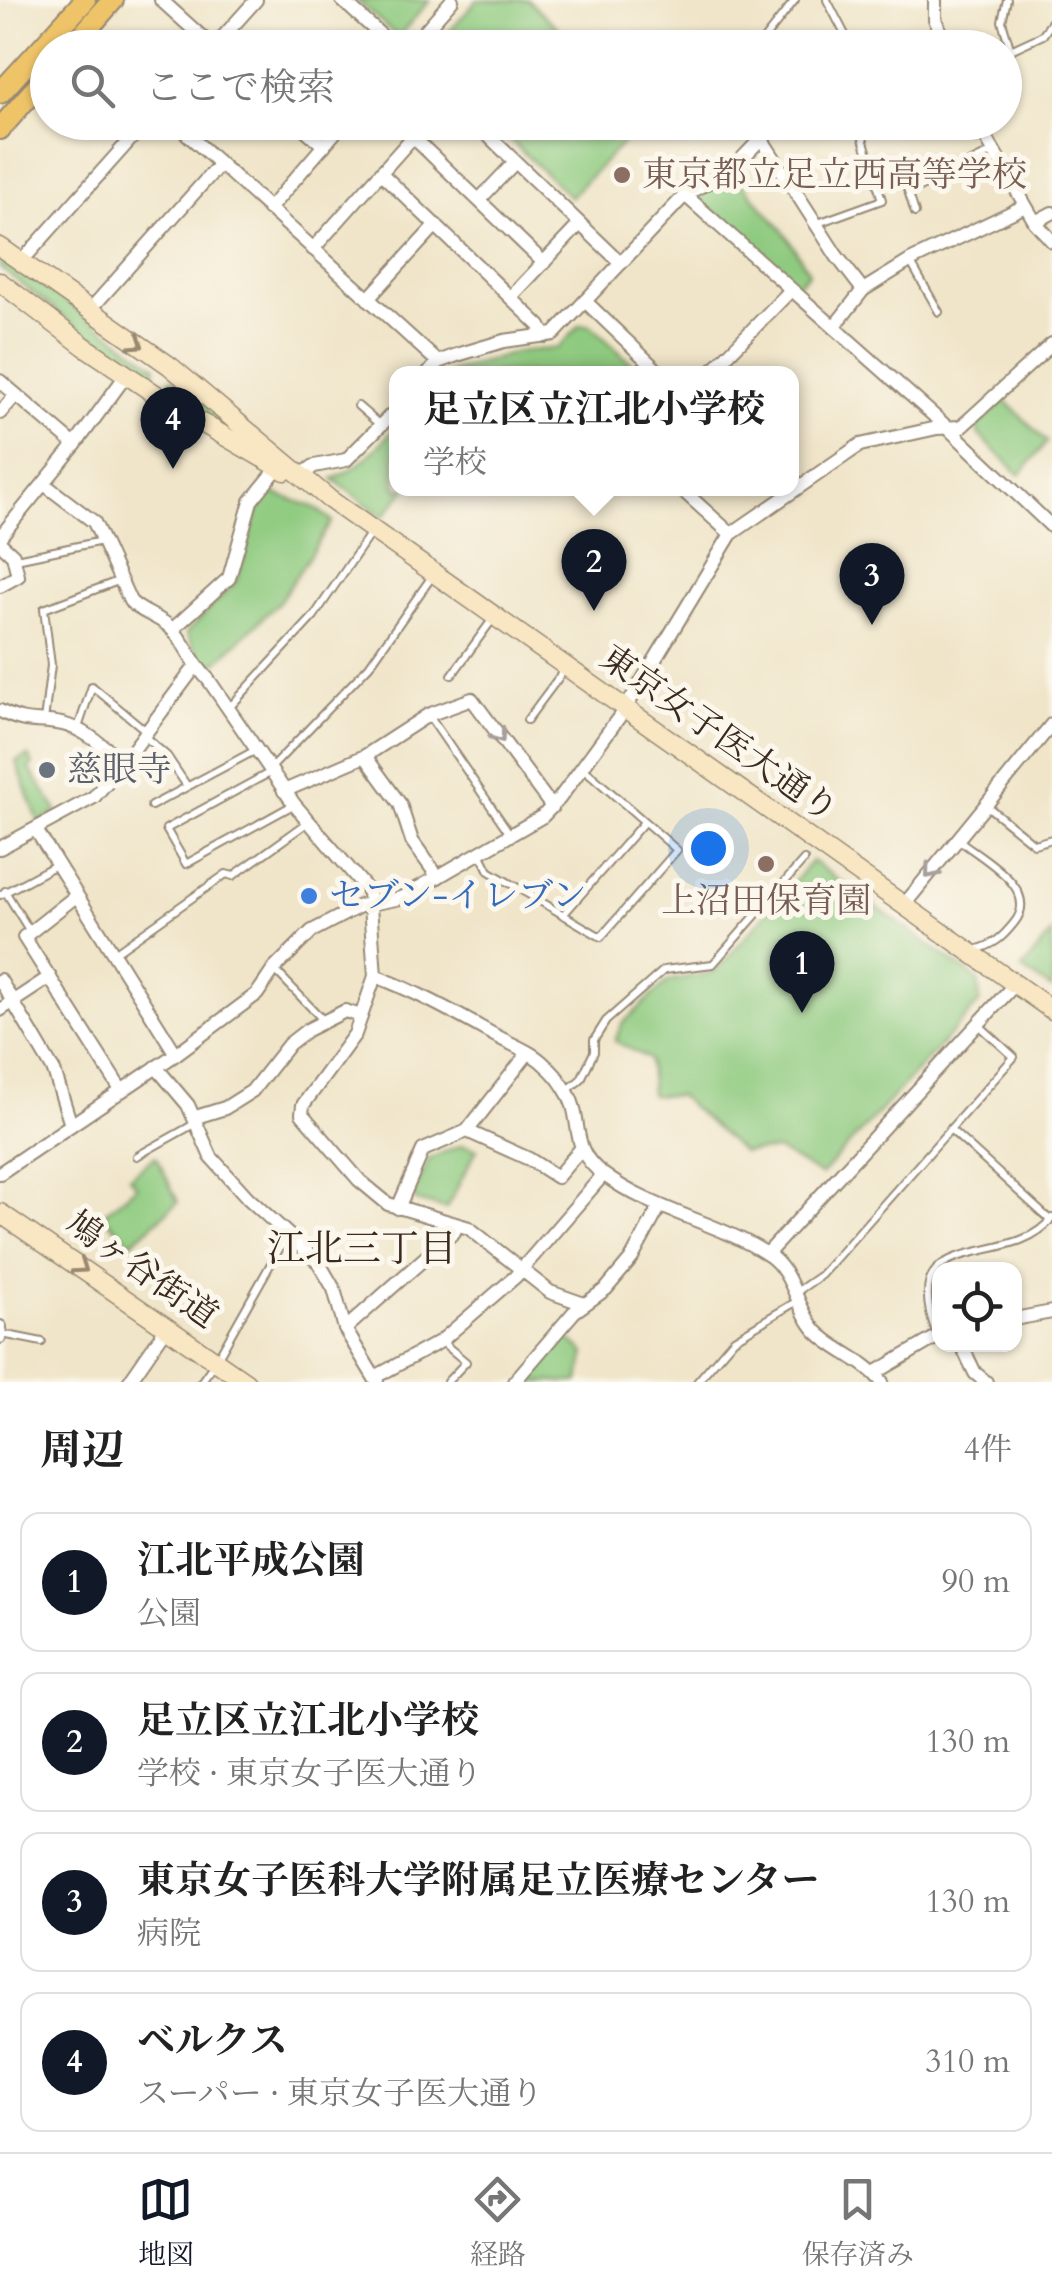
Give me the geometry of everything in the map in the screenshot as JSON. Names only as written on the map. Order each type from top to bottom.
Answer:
[{"type":"main road","points":[[87,30],[113,0]]},
{"type":"main road","points":[[55,30],[79,2]]},
{"type":"main road","points":[[0,94],[30,59]]},
{"type":"main road","points":[[0,129],[30,95]]},
{"type":"street","points":[[161,0],[195,30]]},
{"type":"street","points":[[229,30],[256,0]]},
{"type":"street","points":[[342,0],[375,30]]},
{"type":"street","points":[[426,30],[452,0]]},
{"type":"street","points":[[936,0],[940,30]]},
{"type":"street","points":[[21,262],[130,140]]},
{"type":"street","points":[[194,140],[438,362]]},
{"type":"street","points":[[318,140],[324,146]]},
{"type":"street","points":[[268,209],[329,140]]},
{"type":"street","points":[[313,249],[410,140]]},
{"type":"street","points":[[416,140],[544,263]]},
{"type":"street","points":[[492,140],[621,263]]},
{"type":"street","points":[[435,366],[504,341],[554,334],[686,195],[732,169],[760,140]]},
{"type":"street","points":[[763,140],[816,224],[864,290]]},
{"type":"street","points":[[986,140],[1035,222],[1052,241]]},
{"type":"street","points":[[479,200],[515,162]]},
{"type":"street","points":[[89,311],[220,164]]},
{"type":"street","points":[[381,173],[511,297],[545,336]]},
{"type":"street","points":[[686,195],[1052,527]]},
{"type":"street","points":[[834,327],[864,290],[910,261],[1025,206]]},
{"type":"street","points":[[1035,222],[1052,213]]},
{"type":"street","points":[[511,297],[580,224]]},
{"type":"street","points":[[368,299],[436,225]]},
{"type":"street","name":"東京女子医大通り","points":[[0,246],[199,388],[300,476],[373,530],[1052,1010]]},
{"type":"street","name":"東京女子医大通り","points":[[1,284],[126,374],[277,469],[300,476]]},
{"type":"street","points":[[718,366],[790,291]]},
{"type":"street","points":[[586,301],[653,366]]},
{"type":"street","points":[[799,488],[860,446],[938,428],[962,427],[1052,344]]},
{"type":"street","points":[[0,586],[18,576],[15,559],[0,540],[126,374]]},
{"type":"street","points":[[0,381],[75,445]]},
{"type":"street","points":[[0,413],[16,395]]},
{"type":"street","points":[[300,476],[314,466],[346,460],[389,418]]},
{"type":"street","points":[[174,630],[230,578],[251,502],[277,469]]},
{"type":"street","points":[[44,484],[94,522],[118,581],[138,610],[174,630],[195,667],[208,679],[294,804],[368,892],[372,903],[375,976],[356,1034],[303,1105],[302,1114],[359,1180],[388,1204],[469,1228],[550,1292],[584,1304]]},
{"type":"street","points":[[689,496],[731,534]]},
{"type":"street","points":[[0,1173],[258,994],[274,969],[312,931],[372,903],[401,898],[552,807],[625,709],[731,534],[787,496]]},
{"type":"street","points":[[0,848],[94,797],[195,667]]},
{"type":"street","points":[[284,790],[365,756],[428,715],[472,698],[552,807]]},
{"type":"street","points":[[0,711],[26,723],[44,722],[78,729],[124,762]]},
{"type":"street","points":[[904,905],[1052,724]]},
{"type":"street","points":[[365,756],[400,804],[412,840],[438,877]]},
{"type":"street","points":[[36,830],[176,1054]]},
{"type":"street","points":[[76,896],[24,937],[122,1090]]},
{"type":"street","points":[[375,976],[430,1000],[544,1063],[567,1090],[580,1150],[603,1175],[660,1206],[694,1217],[767,1254],[789,1279],[813,1328],[878,1378],[932,1340]]},
{"type":"street","points":[[0,1010],[50,978]]},
{"type":"street","points":[[0,980],[54,1071],[71,1125]]},
{"type":"street","points":[[767,1254],[1015,984]]},
{"type":"street","points":[[196,1120],[252,1091],[289,1044],[307,1030],[345,1011],[361,1016]]},
{"type":"street","points":[[398,1208],[423,1150],[468,1132],[528,1054]]},
{"type":"street","points":[[156,1067],[196,1120],[210,1157],[319,1263],[334,1289],[345,1328],[376,1380],[441,1342],[522,1270],[603,1175]]},
{"type":"street","points":[[468,1132],[529,1159],[557,1177],[580,1150]]},
{"type":"street","points":[[514,1382],[584,1304],[606,1289],[632,1258],[660,1206]]},
{"type":"street","name":"鳩ヶ谷街道","points":[[0,1213],[246,1382]]},
{"type":"street","points":[[345,1328],[454,1232],[457,1224]]},
{"type":"street","points":[[1022,1318],[1052,1312]]},
{"type":"street","points":[[129,1382],[167,1327]]},
{"type":"street","points":[[965,1352],[975,1373],[986,1382]]},
{"type":"lane","points":[[771,30],[795,0]]},
{"type":"lane","points":[[827,0],[843,30]]},
{"type":"lane","points":[[1004,30],[1007,0]]},
{"type":"lane","points":[[1022,45],[1043,35],[1052,21]]},
{"type":"lane","points":[[816,224],[882,200],[864,140]]},
{"type":"lane","points":[[909,193],[992,152]]},
{"type":"lane","points":[[905,181],[915,214]]},
{"type":"lane","points":[[910,261],[939,312]]},
{"type":"lane","points":[[358,406],[382,427]]},
{"type":"lane","points":[[228,709],[314,616],[373,530]]},
{"type":"lane","points":[[15,559],[103,541]]},
{"type":"lane","points":[[294,804],[186,864],[166,828],[271,771],[369,666],[434,573]]},
{"type":"lane","points":[[44,722],[51,665],[44,609],[118,581]]},
{"type":"lane","points":[[452,676],[494,616]]},
{"type":"lane","points":[[527,720],[567,668]]},
{"type":"lane","points":[[78,729],[92,686],[167,756],[187,786]]},
{"type":"lane","points":[[428,715],[511,835]]},
{"type":"lane","points":[[150,806],[256,750]]},
{"type":"lane","points":[[480,852],[489,871],[601,937],[676,850],[582,767]]},
{"type":"lane","points":[[986,805],[1034,844],[1052,839]]},
{"type":"lane","points":[[113,954],[226,874],[234,876],[308,822]]},
{"type":"lane","points":[[563,914],[644,822]]},
{"type":"lane","points":[[958,840],[1013,884],[1021,902],[1019,916],[1000,940],[969,952]]},
{"type":"lane","points":[[567,1090],[581,1079],[594,1052],[594,1040],[606,1021],[664,970],[713,964],[804,860]]},
{"type":"lane","points":[[30,932],[2,893],[56,865]]},
{"type":"lane","points":[[274,969],[326,1023]]},
{"type":"lane","points":[[698,1382],[734,1339],[821,1275],[1014,1056],[978,1024]]},
{"type":"lane","points":[[137,1156],[196,1120]]},
{"type":"lane","points":[[944,1262],[1033,1236],[1051,1219],[950,1129]]},
{"type":"lane","points":[[201,1382],[287,1235]]},
{"type":"lane","points":[[932,1274],[926,1291],[932,1314]]},
{"type":"lane","points":[[0,1333],[42,1342]]},
{"type":"lane","points":[[441,1342],[466,1362],[447,1382]]},
{"type":"green space","points":[[356,0],[430,0],[404,30],[390,30]]},
{"type":"green space","points":[[477,0],[528,0],[560,30],[451,30]]},
{"type":"green space","points":[[510,140],[625,140],[570,197]]},
{"type":"green space","points":[[736,176],[787,236],[809,272],[795,287],[701,202],[701,194]]},
{"type":"green space","points":[[0,255],[156,366],[154,376],[144,379],[0,268]]},
{"type":"green space","points":[[580,325],[590,325],[634,366],[470,366],[517,352],[558,348]]},
{"type":"green space","points":[[172,379],[182,382],[265,453],[168,394],[166,385]]},
{"type":"green space","points":[[1005,400],[1047,442],[1020,475],[978,434],[977,426]]},
{"type":"green space","points":[[389,435],[389,496],[400,496],[383,517],[333,479],[375,450]]},
{"type":"green space","points":[[269,492],[314,507],[332,521],[279,602],[211,668],[200,658],[186,633],[236,582],[259,507]]},
{"type":"green space","points":[[29,756],[33,764],[29,768],[57,811],[39,823],[16,761]]},
{"type":"green space","points":[[812,861],[978,980],[980,1002],[821,1175],[777,1150],[742,1152],[679,1096],[651,1095],[649,1059],[615,1041],[622,1024],[668,981],[715,972]]},
{"type":"green space","points":[[1052,933],[1052,989],[1022,969]]},
{"type":"green space","points":[[462,1145],[477,1149],[446,1209],[416,1201],[413,1196],[430,1158]]},
{"type":"green space","points":[[156,1156],[178,1202],[132,1243],[102,1215],[137,1186],[129,1177]]},
{"type":"green space","points":[[567,1337],[585,1353],[579,1382],[528,1382]]},
{"type":"place","name":"東京都立足立西高等学校","points":[[622,175]]},
{"type":"place","name":"ベルクス","points":[[173,469]]},
{"type":"place","name":"足立区立江北小学校","points":[[594,611]]},
{"type":"place","name":"東京女子医科大学附属足立医療センター","points":[[872,625]]},
{"type":"place","name":"慈眼寺","points":[[47,770]]},
{"type":"place","name":"上沼田保育園","points":[[766,864]]},
{"type":"place","name":"セブン-イレブン","points":[[309,896]]},
{"type":"place","name":"江北平成公園","points":[[802,1013]]},
{"type":"district","name":"江北三丁目","points":[[362,1249]]}]
